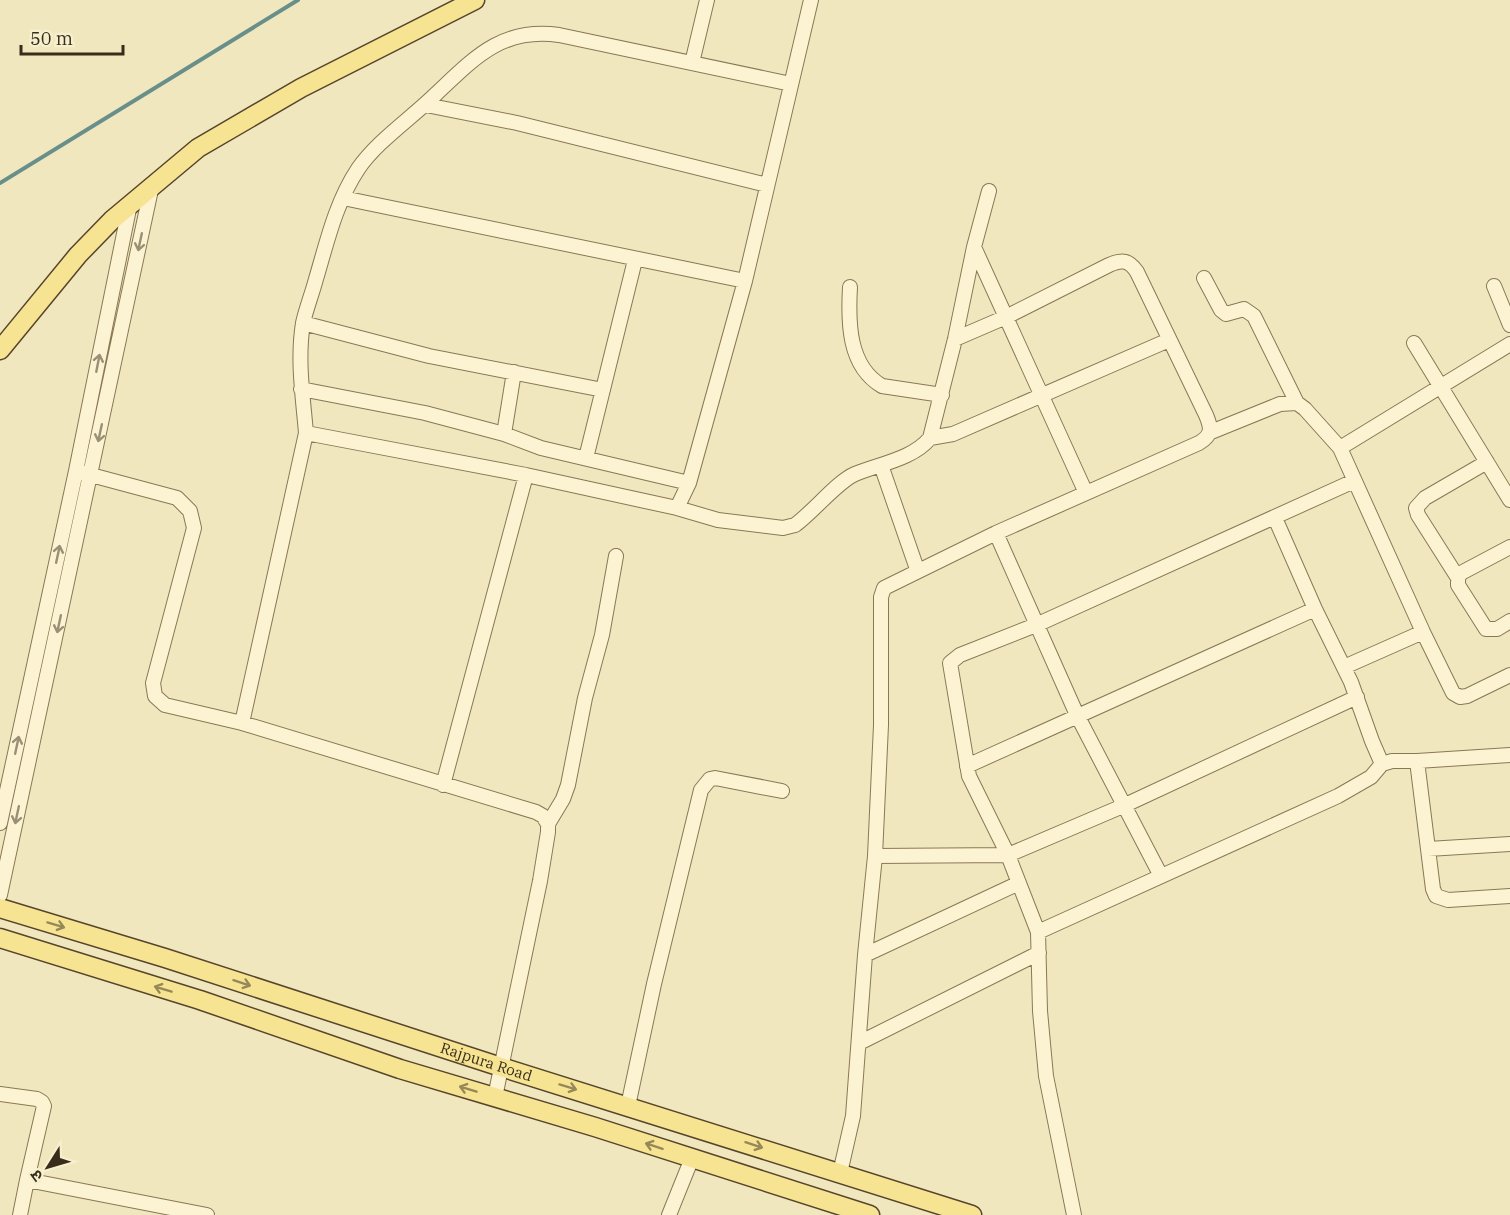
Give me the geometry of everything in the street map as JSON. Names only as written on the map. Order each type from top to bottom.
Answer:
[{"type":"main road","points":[[0,350],[78,255],[112,220],[198,148],[301,88],[475,0]]},
{"type":"main road","name":"Rajpura Road","points":[[0,908],[165,958],[501,1067],[972,1215]]},
{"type":"main road","name":"Rajpura Road","points":[[0,938],[200,1000],[400,1069],[692,1158],[831,1209],[870,1215]]},
{"type":"street","points":[[692,63],[707,0]]},
{"type":"street","points":[[677,508],[689,483],[745,281],[811,0]]},
{"type":"street","points":[[242,723],[306,433],[301,389],[303,323],[332,225],[359,168],[396,130],[477,57],[498,43],[522,34],[544,32],[559,34],[791,84]]},
{"type":"street","points":[[426,105],[517,123],[767,184]]},
{"type":"street","points":[[0,895],[152,185]]},
{"type":"street","points":[[306,433],[526,475],[677,508],[718,520],[783,528],[795,525],[852,475],[925,445],[930,438],[989,191]]},
{"type":"street","points":[[343,198],[745,281]]},
{"type":"street","points":[[0,822],[76,471],[130,204]]},
{"type":"street","points":[[974,247],[1086,492]]},
{"type":"street","points":[[586,458],[635,260]]},
{"type":"street","points":[[955,339],[1006,317],[1109,265],[1118,261],[1126,261],[1137,272],[1206,415],[1211,432]]},
{"type":"street","points":[[1204,279],[1221,310],[1226,314],[1244,309],[1254,316],[1297,403],[1340,448],[1453,693],[1460,697],[1510,675]]},
{"type":"street","points":[[1494,286],[1508,318]]},
{"type":"street","points":[[850,287],[849,320],[852,340],[861,365],[874,382],[882,386],[942,394]]},
{"type":"street","points":[[303,323],[398,349],[603,390]]},
{"type":"street","points":[[103,339],[119,342]]},
{"type":"street","points":[[930,438],[953,434],[1169,340]]},
{"type":"street","points":[[1414,343],[1510,500]]},
{"type":"street","points":[[1340,448],[1442,388],[1510,344]]},
{"type":"street","points":[[504,434],[514,372]]},
{"type":"street","points":[[301,389],[425,413],[504,434],[541,448],[689,483]]},
{"type":"street","points":[[840,1173],[853,1116],[875,856],[880,725],[881,597],[884,588],[996,533],[1199,443],[1211,432],[1280,404],[1297,403]]},
{"type":"street","points":[[1458,578],[1418,515],[1416,508],[1425,498],[1487,462]]},
{"type":"street","points":[[881,465],[918,570]]},
{"type":"street","points":[[76,471],[177,498],[190,512],[194,528],[153,683],[155,696],[165,705],[242,723],[536,812],[543,816],[548,824]]},
{"type":"street","points":[[443,785],[526,475]]},
{"type":"street","points":[[1074,1215],[1046,1076],[1040,1011],[1038,932],[1008,855],[974,786],[967,766],[950,663],[960,655],[1036,625],[1354,481]]},
{"type":"street","points":[[1275,518],[1315,609],[1344,667],[1382,764]]},
{"type":"street","points":[[996,533],[1077,715],[1161,876]]},
{"type":"street","points":[[1510,547],[1461,573],[1458,578],[1458,585],[1486,629],[1497,629],[1510,621]]},
{"type":"street","points":[[495,1097],[540,881],[548,824],[563,799],[568,785],[585,698],[602,635],[616,556]]},
{"type":"street","points":[[967,766],[1315,609]]},
{"type":"street","points":[[1344,667],[1423,632]]},
{"type":"street","points":[[875,856],[1008,855],[1123,806],[1357,698]]},
{"type":"street","points":[[1038,932],[1338,796],[1371,777],[1382,764],[1392,761],[1510,755]]},
{"type":"street","points":[[1417,761],[1433,889],[1436,896],[1448,900],[1510,896]]},
{"type":"street","points":[[628,1106],[654,984],[701,790],[710,779],[715,778],[782,791]]},
{"type":"street","points":[[1428,849],[1510,844]]},
{"type":"street","points":[[865,955],[1019,883]]},
{"type":"street","points":[[859,1043],[1039,953]]},
{"type":"street","points":[[0,1094],[37,1099],[44,1106],[20,1215]]},
{"type":"street","points":[[669,1215],[692,1158]]},
{"type":"street","points":[[27,1180],[159,1210],[207,1215]]},
{"type":"waterway","points":[[0,183],[298,0]]}]
